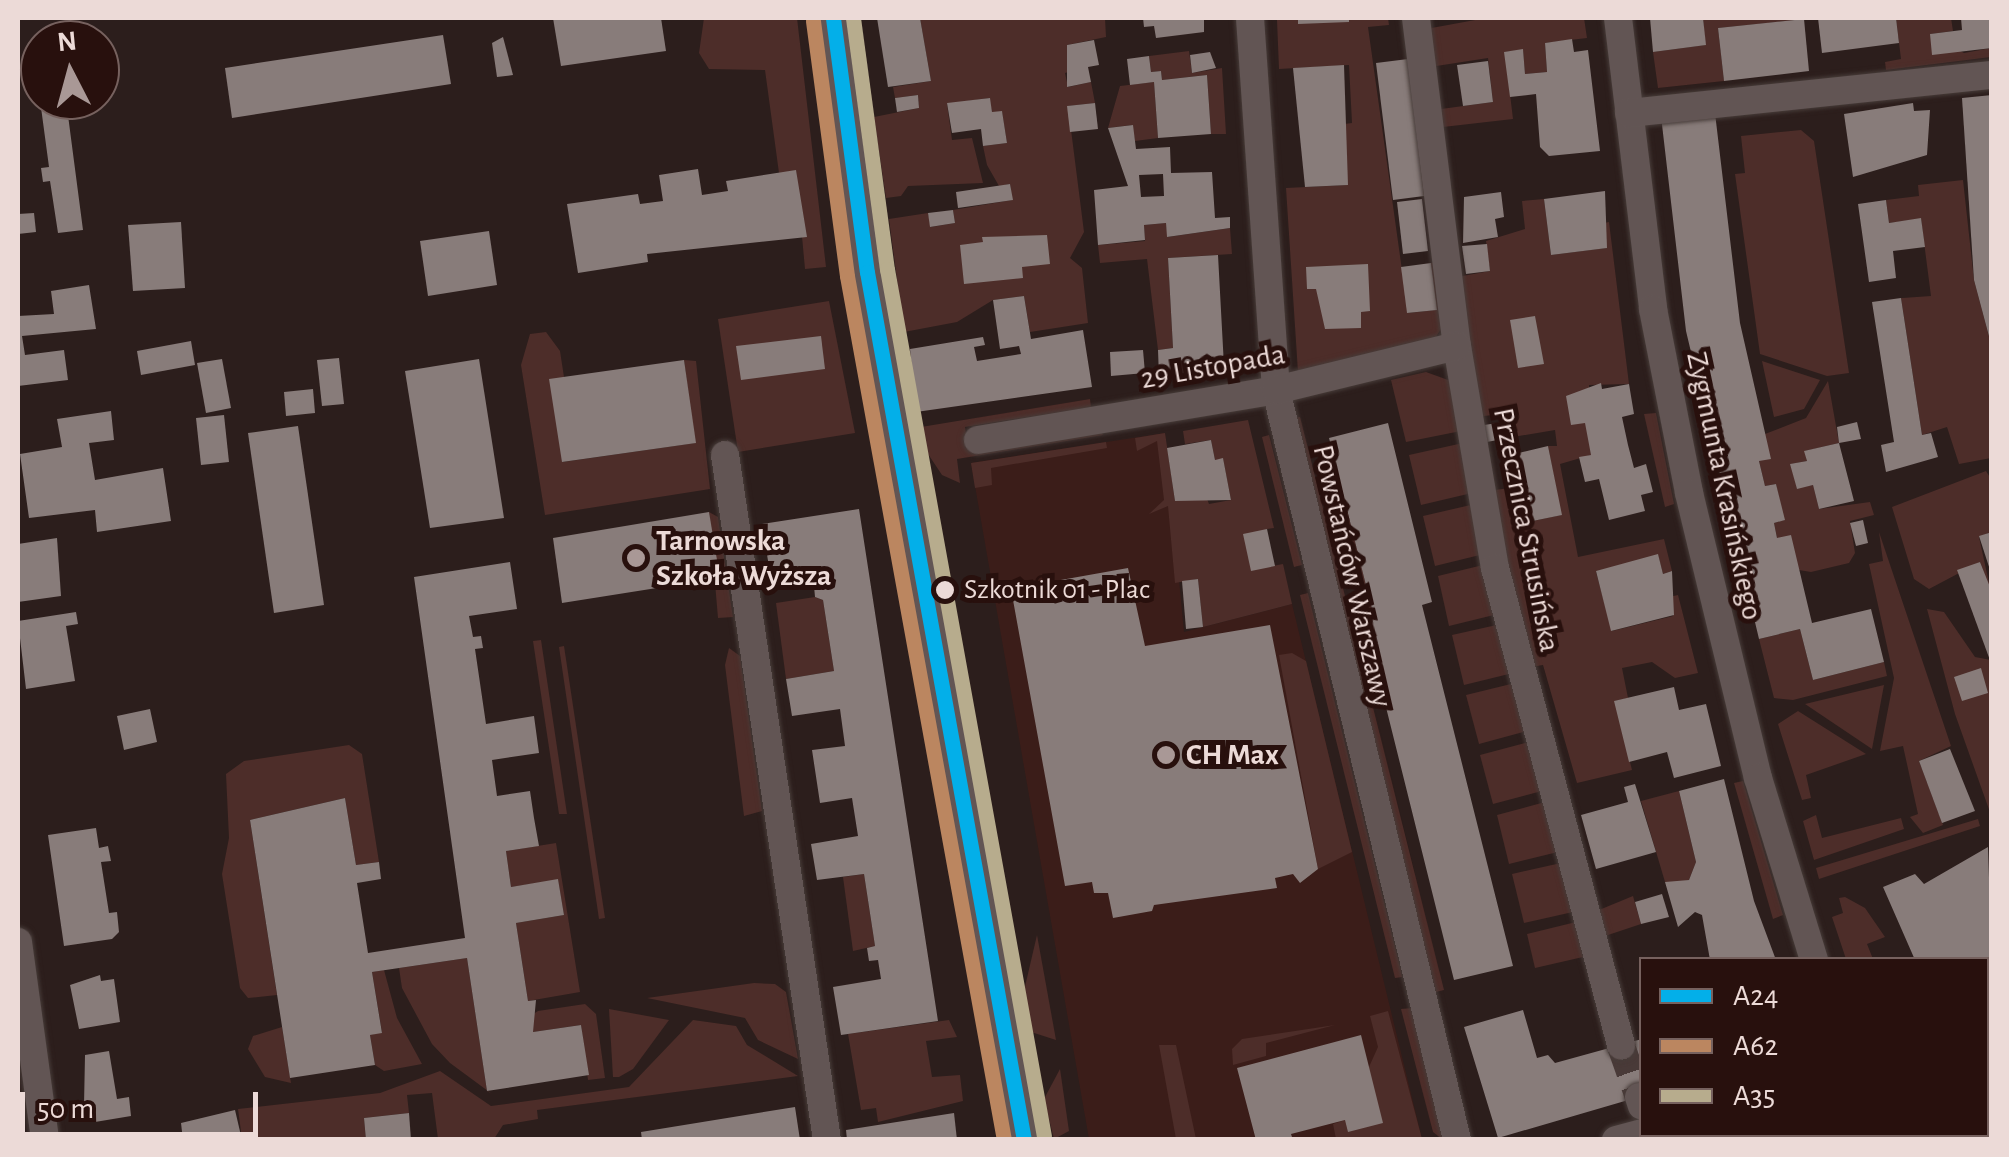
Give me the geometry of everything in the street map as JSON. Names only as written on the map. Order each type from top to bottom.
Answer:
[{"type":"street","points":[[833,18],[866,272],[1024,1140]]},
{"type":"street","name":"Powstańców Warszawy","points":[[1250,18],[1276,390],[1456,1140]]},
{"type":"street","name":"Przecznica Strusińska","points":[[1416,18],[1456,346],[1495,568],[1620,1046]]},
{"type":"street","name":"Zygmunta Krasińskiego","points":[[1618,18],[1653,309],[1688,493],[1758,778],[1813,957]]},
{"type":"street","points":[[1629,113],[1992,76]]},
{"type":"street","name":"29 Listopada","points":[[978,440],[1276,390],[1456,346]]},
{"type":"street","points":[[725,455],[827,1140]]},
{"type":"street","points":[[18,942],[45,1140]]},
{"type":"shaded area","points":[[704,18],[797,18],[826,267],[805,269],[796,171],[779,173],[765,70],[709,69],[699,53]]},
{"type":"shaded area","points":[[920,18],[1105,18],[1106,37],[1067,45],[1072,71],[1065,73],[1068,87],[1091,82],[1095,103],[1068,106],[1084,232],[1070,258],[1082,268],[1088,323],[1030,332],[1024,296],[993,300],[957,322],[904,332],[889,219],[928,213],[931,227],[955,223],[953,210],[1012,200],[1010,184],[999,186],[987,165],[983,146],[1007,143],[1002,112],[992,112],[989,98],[947,104],[952,140],[972,138],[983,183],[908,186],[901,196],[886,198],[874,117],[919,108],[918,95],[895,98],[893,87],[931,81]]},
{"type":"shaded area","points":[[1388,18],[1389,25],[1368,27],[1408,313],[1436,310],[1431,263],[1437,262],[1444,324],[1434,340],[1298,372],[1286,188],[1347,185],[1344,124],[1352,123],[1349,65],[1279,69],[1277,20]]},
{"type":"shaded area","points":[[1486,18],[1584,18],[1587,38],[1545,43],[1547,72],[1525,74],[1523,50],[1505,52],[1513,119],[1443,127],[1441,109],[1493,102],[1488,58],[1430,67],[1426,29]]},
{"type":"shaded area","points":[[1703,18],[1818,18],[1718,28],[1724,81],[1658,88],[1653,52],[1705,45]]},
{"type":"shaded area","points":[[1896,18],[1951,18],[1953,31],[1930,34],[1964,53],[1991,48],[1991,57],[1886,70],[1885,62],[1901,59]]},
{"type":"shaded area","points":[[1189,51],[1192,73],[1222,68],[1226,134],[1211,134],[1207,75],[1162,80],[1161,71],[1151,72],[1149,56]]},
{"type":"shaded area","points":[[1154,82],[1158,138],[1135,141],[1132,125],[1108,128],[1120,86]]},
{"type":"shaded area","points":[[1801,130],[1814,141],[1849,373],[1827,376],[1760,354],[1735,174],[1745,173],[1741,136]]},
{"type":"shaded area","points":[[1963,180],[1974,280],[1991,344],[1991,458],[1959,464],[1947,427],[1922,435],[1901,298],[1931,296],[1921,219],[1889,223],[1886,200],[1919,196],[1918,185]]},
{"type":"shaded area","points":[[1544,199],[1551,255],[1606,248],[1604,223],[1609,222],[1629,384],[1589,385],[1591,455],[1560,464],[1578,557],[1664,539],[1672,571],[1663,574],[1658,555],[1596,572],[1612,631],[1673,616],[1669,597],[1678,595],[1698,673],[1675,678],[1652,662],[1622,668],[1628,698],[1615,701],[1632,770],[1577,783],[1543,665],[1526,668],[1495,490],[1510,488],[1518,524],[1561,515],[1548,446],[1557,446],[1555,430],[1513,437],[1510,413],[1476,417],[1457,277],[1490,271],[1486,241],[1525,229],[1522,201]]},
{"type":"shaded area","points":[[1166,223],[1168,237],[1230,228],[1232,254],[1168,258],[1173,348],[1158,350],[1147,259],[1100,263],[1098,245],[1145,241],[1144,225]]},
{"type":"shaded area","points":[[829,301],[855,433],[738,452],[718,319]]},
{"type":"shaded area","points":[[546,332],[560,351],[564,377],[563,462],[695,443],[684,360],[696,361],[710,489],[545,515],[521,365],[530,334]]},
{"type":"shaded area","points":[[1762,361],[1820,380],[1804,409],[1774,417]]},
{"type":"shaded area","points":[[1426,372],[1451,381],[1461,431],[1406,442],[1391,380]]},
{"type":"shaded area","points":[[1828,381],[1839,443],[1805,451],[1807,461],[1791,464],[1797,488],[1813,485],[1819,509],[1870,502],[1874,515],[1850,521],[1855,553],[1849,563],[1811,572],[1799,570],[1777,538],[1774,523],[1784,520],[1776,484],[1765,486],[1759,461],[1765,434],[1806,418]]},
{"type":"shaded area","points":[[1090,399],[1091,407],[965,427],[969,451],[1100,430],[1103,435],[957,459],[960,483],[942,475],[926,451],[921,427]]},
{"type":"shaded area","points":[[1656,413],[1674,504],[1665,507],[1644,414]]},
{"type":"shaded area","points":[[1300,417],[1444,990],[1436,992],[1291,418]]},
{"type":"shaded area","points":[[1248,420],[1274,528],[1267,529],[1251,570],[1283,564],[1292,604],[1203,627],[1198,579],[1175,583],[1168,506],[1149,514],[1164,500],[1157,441],[1137,451],[1135,438],[1165,433],[1175,501],[1206,496],[1209,504],[1231,500],[1223,459],[1215,460],[1211,440],[1185,444],[1183,431]]},
{"type":"shaded area","points":[[1165,433],[1184,632],[1292,604],[1422,1139],[1089,1139],[971,463]]},
{"type":"shaded area","points":[[1269,435],[1302,565],[1294,567],[1262,437]]},
{"type":"shaded area","points":[[1106,442],[1107,448],[991,468],[992,485],[975,488],[971,463]]},
{"type":"shaded area","points":[[1463,443],[1472,493],[1421,505],[1409,455]]},
{"type":"shaded area","points":[[1986,471],[1991,479],[1991,532],[1979,537],[1991,592],[1980,562],[1929,589],[1914,579],[1892,507]]},
{"type":"shaded area","points":[[1341,485],[1374,617],[1364,619],[1333,498]]},
{"type":"shaded area","points":[[1475,504],[1484,554],[1435,566],[1423,516]]},
{"type":"shaded area","points":[[709,512],[718,517],[733,617],[718,618]]},
{"type":"shaded area","points":[[1879,532],[1951,746],[1919,761],[1943,825],[1923,833],[1910,817],[1918,814],[1903,746],[1880,751],[1894,678],[1869,564],[1883,561]]},
{"type":"shaded area","points":[[1487,564],[1498,614],[1449,626],[1438,576]]},
{"type":"shaded area","points":[[1308,593],[1402,977],[1395,978],[1300,595]]},
{"type":"shaded area","points":[[815,597],[823,600],[834,671],[786,679],[776,603]]},
{"type":"shaded area","points":[[1927,609],[1944,612],[1975,657],[1991,660],[1991,815],[1955,714]]},
{"type":"shaded area","points":[[1501,624],[1513,673],[1464,685],[1452,635]]},
{"type":"shaded area","points":[[1800,629],[1813,680],[1884,662],[1887,676],[1793,700],[1774,698],[1759,639]]},
{"type":"shaded area","points":[[541,640],[567,814],[559,814],[533,641]]},
{"type":"shaded area","points":[[564,646],[605,918],[599,919],[559,647]]},
{"type":"shaded area","points":[[729,648],[740,656],[762,811],[744,816],[725,665]]},
{"type":"shaded area","points":[[1292,653],[1306,661],[1352,852],[1318,869],[1279,655]]},
{"type":"shaded area","points":[[1515,683],[1527,731],[1479,744],[1466,695]]},
{"type":"shaded area","points":[[1884,685],[1872,749],[1805,704]]},
{"type":"shaded area","points":[[1798,711],[1866,754],[1806,775],[1811,798],[1802,800],[1778,724]]},
{"type":"shaded area","points":[[1529,742],[1542,791],[1493,804],[1480,755]]},
{"type":"shaded area","points":[[349,745],[362,754],[379,862],[356,865],[345,798],[250,820],[277,995],[248,998],[240,988],[222,874],[229,838],[226,774],[244,761]]},
{"type":"shaded area","points":[[1743,781],[1783,915],[1773,919],[1734,783]]},
{"type":"shaded area","points":[[1679,791],[1696,862],[1689,880],[1665,882],[1641,801]]},
{"type":"shaded area","points":[[1545,802],[1558,852],[1509,864],[1497,815]]},
{"type":"shaded area","points":[[1816,815],[1822,838],[1901,818],[1904,829],[1814,860],[1803,821]]},
{"type":"shaded area","points":[[1978,819],[1980,826],[1819,879],[1816,868]]},
{"type":"shaded area","points":[[556,843],[580,992],[528,1001],[516,923],[564,915],[558,880],[511,887],[506,851]]},
{"type":"shaded area","points":[[1561,863],[1573,912],[1524,923],[1512,874]]},
{"type":"shaded area","points":[[864,874],[875,946],[853,951],[843,877]]},
{"type":"shaded area","points":[[1633,896],[1641,924],[1599,938],[1599,910]]},
{"type":"shaded area","points":[[1845,897],[1865,908],[1885,937],[1867,944],[1872,957],[1845,957],[1832,917],[1843,913],[1839,898]]},
{"type":"shaded area","points":[[1576,922],[1583,957],[1535,968],[1527,934]]},
{"type":"shaded area","points":[[1037,935],[1056,1040],[1028,1031],[1020,1008]]},
{"type":"shaded area","points":[[467,958],[487,1090],[450,1063],[432,1044],[402,988],[399,968]]},
{"type":"shaded area","points":[[384,970],[397,1018],[422,1064],[384,1071],[375,1065],[370,1035],[382,1032],[372,972]]},
{"type":"shaded area","points":[[754,983],[775,984],[786,992],[798,1059],[758,1040],[745,1018],[647,998]]},
{"type":"shaded area","points":[[585,1004],[596,1014],[605,1078],[588,1080],[581,1025],[533,1032],[530,1016],[538,1011]]},
{"type":"shaded area","points":[[1412,1008],[1442,1139],[1433,1132],[1401,1009]]},
{"type":"shaded area","points":[[609,1009],[669,1020],[633,1069],[619,1077],[613,1077]]},
{"type":"shaded area","points":[[1388,1011],[1422,1139],[1336,1139],[1333,1124],[1345,1120],[1378,1047],[1370,1016]]},
{"type":"shaded area","points":[[693,1020],[736,1026],[747,1045],[798,1076],[537,1110],[538,1119],[503,1125],[494,1139],[438,1139],[432,1093],[407,1095],[409,1113],[364,1118],[366,1139],[242,1139],[238,1109],[380,1093],[440,1071],[491,1106],[629,1087]]},
{"type":"shaded area","points":[[949,1020],[957,1037],[926,1041],[932,1077],[960,1075],[963,1101],[878,1122],[876,1108],[861,1110],[848,1034]]},
{"type":"shaded area","points":[[1335,1025],[1266,1043],[1266,1056],[1233,1065],[1232,1049],[1242,1039]]},
{"type":"shaded area","points":[[282,1027],[291,1083],[265,1077],[248,1049],[253,1036]]},
{"type":"shaded area","points":[[1159,1045],[1176,1045],[1196,1139],[1176,1139]]},
{"type":"shaded area","points":[[1060,1069],[1069,1131],[1054,1139],[1044,1099]]},
{"type":"building","points":[[553,18],[661,18],[666,51],[561,66]]},
{"type":"building","points":[[877,18],[920,18],[931,81],[888,87]]},
{"type":"building","points":[[1143,18],[1204,18],[1204,32],[1156,38],[1154,26],[1144,27]]},
{"type":"building","points":[[1298,18],[1349,18],[1349,22],[1298,24]]},
{"type":"building","points":[[1650,18],[1703,18],[1706,45],[1653,52]]},
{"type":"building","points":[[1818,18],[1896,18],[1899,43],[1822,53]]},
{"type":"building","points":[[1961,18],[1992,18],[1992,48],[1932,55],[1930,34],[1962,30]]},
{"type":"building","points":[[1804,19],[1809,71],[1724,81],[1718,28]]},
{"type":"building","points":[[443,35],[451,84],[232,118],[225,68]]},
{"type":"building","points":[[503,37],[513,75],[497,77],[492,43]]},
{"type":"building","points":[[1572,39],[1574,52],[1588,50],[1600,151],[1549,156],[1540,147],[1536,94],[1510,97],[1504,52],[1523,49],[1525,74],[1547,72],[1545,43]]},
{"type":"building","points":[[1094,40],[1099,65],[1088,67],[1091,82],[1067,87],[1067,45]]},
{"type":"building","points":[[1210,52],[1216,68],[1192,73],[1190,55]]},
{"type":"building","points":[[1149,56],[1151,72],[1161,71],[1162,80],[1207,75],[1211,134],[1158,138],[1154,82],[1130,85],[1127,59]]},
{"type":"building","points":[[1408,59],[1424,196],[1393,200],[1376,63]]},
{"type":"building","points":[[1488,61],[1493,102],[1463,106],[1457,65]]},
{"type":"building","points":[[1344,65],[1348,185],[1305,187],[1293,68]]},
{"type":"building","points":[[918,95],[919,108],[897,112],[895,98]]},
{"type":"building","points":[[1992,95],[1990,340],[1974,280],[1962,98]]},
{"type":"building","points":[[990,98],[992,112],[1002,111],[1007,143],[983,146],[981,129],[952,133],[947,103]]},
{"type":"building","points":[[1095,103],[1098,129],[1070,132],[1067,106]]},
{"type":"building","points":[[1913,103],[1914,111],[1930,110],[1927,155],[1853,177],[1844,114]]},
{"type":"building","points":[[1715,113],[1740,323],[1771,459],[1759,461],[1765,486],[1776,484],[1785,520],[1774,523],[1777,538],[1791,535],[1812,623],[1871,609],[1884,662],[1813,680],[1800,629],[1759,639],[1686,331],[1661,116]]},
{"type":"building","points":[[43,120],[69,120],[83,230],[58,233],[50,181],[43,182],[41,168],[49,167]]},
{"type":"building","points":[[1133,125],[1136,149],[1170,147],[1171,173],[1212,172],[1215,218],[1230,217],[1230,228],[1167,237],[1166,223],[1144,225],[1145,240],[1098,245],[1094,190],[1128,186],[1108,128]],"holes":[[[1163,174],[1164,196],[1141,197],[1139,175]]]},
{"type":"building","points":[[698,169],[702,195],[728,191],[726,181],[796,170],[807,237],[647,254],[648,262],[578,273],[567,204],[638,194],[640,204],[663,201],[659,175]]},
{"type":"building","points":[[1010,184],[1013,200],[958,208],[956,192]]},
{"type":"building","points":[[1605,191],[1607,248],[1551,255],[1544,199]]},
{"type":"building","points":[[1501,192],[1504,217],[1495,219],[1498,237],[1463,243],[1464,197]]},
{"type":"building","points":[[1422,199],[1428,251],[1403,254],[1397,202]]},
{"type":"building","points":[[1886,200],[1889,223],[1921,218],[1925,247],[1893,251],[1896,278],[1869,282],[1858,204]]},
{"type":"building","points":[[953,210],[955,223],[930,227],[928,213]]},
{"type":"building","points":[[34,213],[36,232],[18,234],[18,214]]},
{"type":"building","points":[[181,222],[185,288],[133,291],[128,225]]},
{"type":"building","points":[[489,231],[497,285],[428,296],[420,241]]},
{"type":"building","points":[[1047,235],[1050,264],[1022,267],[1023,278],[964,284],[960,245],[983,242],[982,237]]},
{"type":"building","points":[[1487,244],[1490,271],[1466,274],[1462,246]]},
{"type":"building","points":[[1218,255],[1224,366],[1159,377],[1158,350],[1173,348],[1168,258]]},
{"type":"building","points":[[1431,263],[1437,310],[1407,313],[1401,267]]},
{"type":"building","points":[[1368,264],[1370,311],[1361,312],[1361,328],[1325,329],[1316,289],[1307,289],[1306,267]]},
{"type":"building","points":[[89,285],[96,329],[22,336],[25,355],[64,350],[68,380],[18,386],[18,316],[54,314],[51,291]]},
{"type":"building","points":[[1024,296],[1031,339],[1083,330],[1092,387],[916,412],[910,349],[983,337],[985,345],[974,347],[977,361],[1021,354],[1019,346],[1000,349],[993,300]]},
{"type":"building","points":[[1901,298],[1922,435],[1931,433],[1938,457],[1886,472],[1881,445],[1894,442],[1872,302]]},
{"type":"building","points":[[1535,316],[1544,364],[1518,368],[1510,320]]},
{"type":"building","points":[[821,336],[825,369],[741,380],[736,346]]},
{"type":"building","points":[[191,341],[195,365],[141,375],[137,351]]},
{"type":"building","points":[[1143,350],[1145,373],[1111,376],[1110,352]]},
{"type":"building","points":[[339,358],[344,404],[322,406],[317,360]]},
{"type":"building","points":[[222,359],[231,408],[206,413],[197,363]]},
{"type":"building","points":[[479,359],[504,518],[430,528],[405,371]]},
{"type":"building","points":[[684,360],[696,443],[562,462],[549,379]]},
{"type":"building","points":[[1601,383],[1602,389],[1629,384],[1634,414],[1622,417],[1628,445],[1634,468],[1646,464],[1653,492],[1641,495],[1645,511],[1609,520],[1599,479],[1585,482],[1579,457],[1591,455],[1585,423],[1571,425],[1566,396]]},
{"type":"building","points":[[313,389],[315,413],[286,416],[284,392]]},
{"type":"building","points":[[111,411],[114,440],[89,443],[95,480],[163,468],[171,521],[97,532],[95,510],[29,518],[20,454],[62,447],[57,419]]},
{"type":"building","points":[[224,415],[229,462],[201,465],[196,418]]},
{"type":"building","points":[[1511,421],[1513,437],[1487,442],[1484,425]]},
{"type":"building","points":[[1857,422],[1861,439],[1839,443],[1837,427]]},
{"type":"building","points":[[1388,423],[1432,602],[1422,605],[1513,966],[1454,980],[1364,619],[1374,617],[1329,438]]},
{"type":"building","points":[[298,426],[324,605],[274,613],[248,433]]},
{"type":"building","points":[[1211,440],[1215,460],[1223,458],[1231,500],[1175,501],[1167,448]]},
{"type":"building","points":[[1839,443],[1854,501],[1819,509],[1813,485],[1797,489],[1790,464],[1807,461],[1804,451]]},
{"type":"building","points":[[1548,446],[1562,515],[1518,524],[1510,488],[1520,485],[1514,454]]},
{"type":"building","points":[[859,509],[938,1021],[841,1035],[833,987],[881,979],[878,960],[869,961],[867,948],[875,946],[864,874],[817,880],[811,844],[858,836],[852,798],[820,803],[812,750],[845,746],[840,709],[792,716],[786,679],[834,671],[823,600],[815,597],[814,586],[821,585],[818,566],[770,573],[762,524]]},
{"type":"building","name":"Tarnowska Szkoła Wyższa","points":[[709,512],[720,578],[562,603],[553,538]]},
{"type":"building","points":[[1863,520],[1868,543],[1856,546],[1850,523]]},
{"type":"building","points":[[1267,529],[1275,566],[1251,571],[1243,534]]},
{"type":"building","points":[[1992,532],[1992,573],[1991,573],[1979,536]]},
{"type":"building","points":[[57,538],[61,596],[18,602],[18,544]]},
{"type":"building","points":[[1658,554],[1663,574],[1672,571],[1674,615],[1611,631],[1596,571]]},
{"type":"building","points":[[510,562],[517,609],[469,616],[473,637],[481,636],[483,648],[475,649],[486,724],[534,716],[539,753],[492,760],[497,796],[530,791],[539,846],[506,851],[511,887],[558,879],[564,915],[516,923],[528,1001],[536,1000],[533,1032],[581,1025],[589,1075],[487,1091],[467,958],[372,972],[382,1033],[370,1035],[375,1065],[290,1078],[250,820],[345,798],[356,865],[379,862],[381,879],[357,883],[368,953],[465,938],[414,577]]},
{"type":"building","points":[[1980,562],[1992,592],[1991,663],[1957,570]]},
{"type":"building","name":"CH Max","points":[[1128,568],[1145,646],[1270,625],[1318,869],[1300,883],[1293,874],[1275,878],[1277,888],[1154,905],[1152,911],[1113,918],[1108,893],[1094,893],[1092,882],[1065,886],[1011,589]]},
{"type":"building","points":[[1198,579],[1203,627],[1186,629],[1182,581]]},
{"type":"building","points":[[76,612],[78,624],[66,626],[75,681],[26,689],[18,621]]},
{"type":"building","points":[[1981,668],[1988,693],[1962,701],[1954,677]]},
{"type":"building","points":[[1674,687],[1679,710],[1706,704],[1721,766],[1674,778],[1667,752],[1629,762],[1614,701]]},
{"type":"building","points":[[150,709],[157,742],[124,750],[117,716]]},
{"type":"building","points":[[1950,749],[1975,811],[1942,823],[1919,761]]},
{"type":"building","points":[[1724,779],[1754,901],[1775,957],[1709,957],[1702,915],[1695,912],[1678,927],[1665,882],[1689,880],[1696,862],[1679,791]]},
{"type":"building","points":[[1635,784],[1656,852],[1596,869],[1581,815],[1628,802],[1624,787]]},
{"type":"building","points":[[96,828],[99,848],[108,846],[111,861],[101,862],[109,913],[117,912],[119,932],[112,939],[64,946],[48,835]]},
{"type":"building","points":[[1988,847],[1992,969],[1989,970],[1989,957],[1914,957],[1883,887],[1915,874],[1924,884]]},
{"type":"building","points":[[1662,894],[1669,917],[1641,924],[1635,902]]},
{"type":"building","points":[[100,975],[101,981],[114,979],[120,1022],[79,1029],[70,985]]},
{"type":"building","points":[[1523,1010],[1537,1058],[1548,1055],[1555,1063],[1639,1040],[1639,1097],[1498,1138],[1464,1027]]},
{"type":"building","points":[[1361,1035],[1383,1123],[1348,1132],[1345,1120],[1291,1134],[1293,1140],[1256,1140],[1237,1068]]},
{"type":"building","points":[[109,1051],[117,1099],[129,1097],[131,1116],[95,1122],[92,1104],[84,1105],[85,1055]]},
{"type":"building","points":[[795,1107],[800,1140],[642,1140],[641,1132]]},
{"type":"building","points":[[235,1110],[242,1140],[183,1140],[181,1123]]},
{"type":"building","points":[[409,1113],[411,1140],[366,1140],[364,1118]]},
{"type":"building","points":[[954,1113],[957,1140],[847,1140],[846,1130]]},
{"type":"building","points":[[1846,1137],[1847,1140],[1752,1140]]},
{"type":"tunnel","points":[[1621,1046],[1639,1097]]},
{"type":"transit line","name":"A24","points":[[833,18],[867,272],[1024,1140]]},
{"type":"transit line","name":"A35","points":[[853,18],[887,269],[1044,1136]]},
{"type":"transit line","name":"A62","points":[[813,21],[847,276],[1004,1140]]},
{"type":"place","name":"Tarnowska Szkoła Wyższa","points":[[636,558]]},
{"type":"place","name":"Szkotnik 01 - Plac","points":[[945,590]]},
{"type":"place","name":"CH Max","points":[[1166,755]]}]
